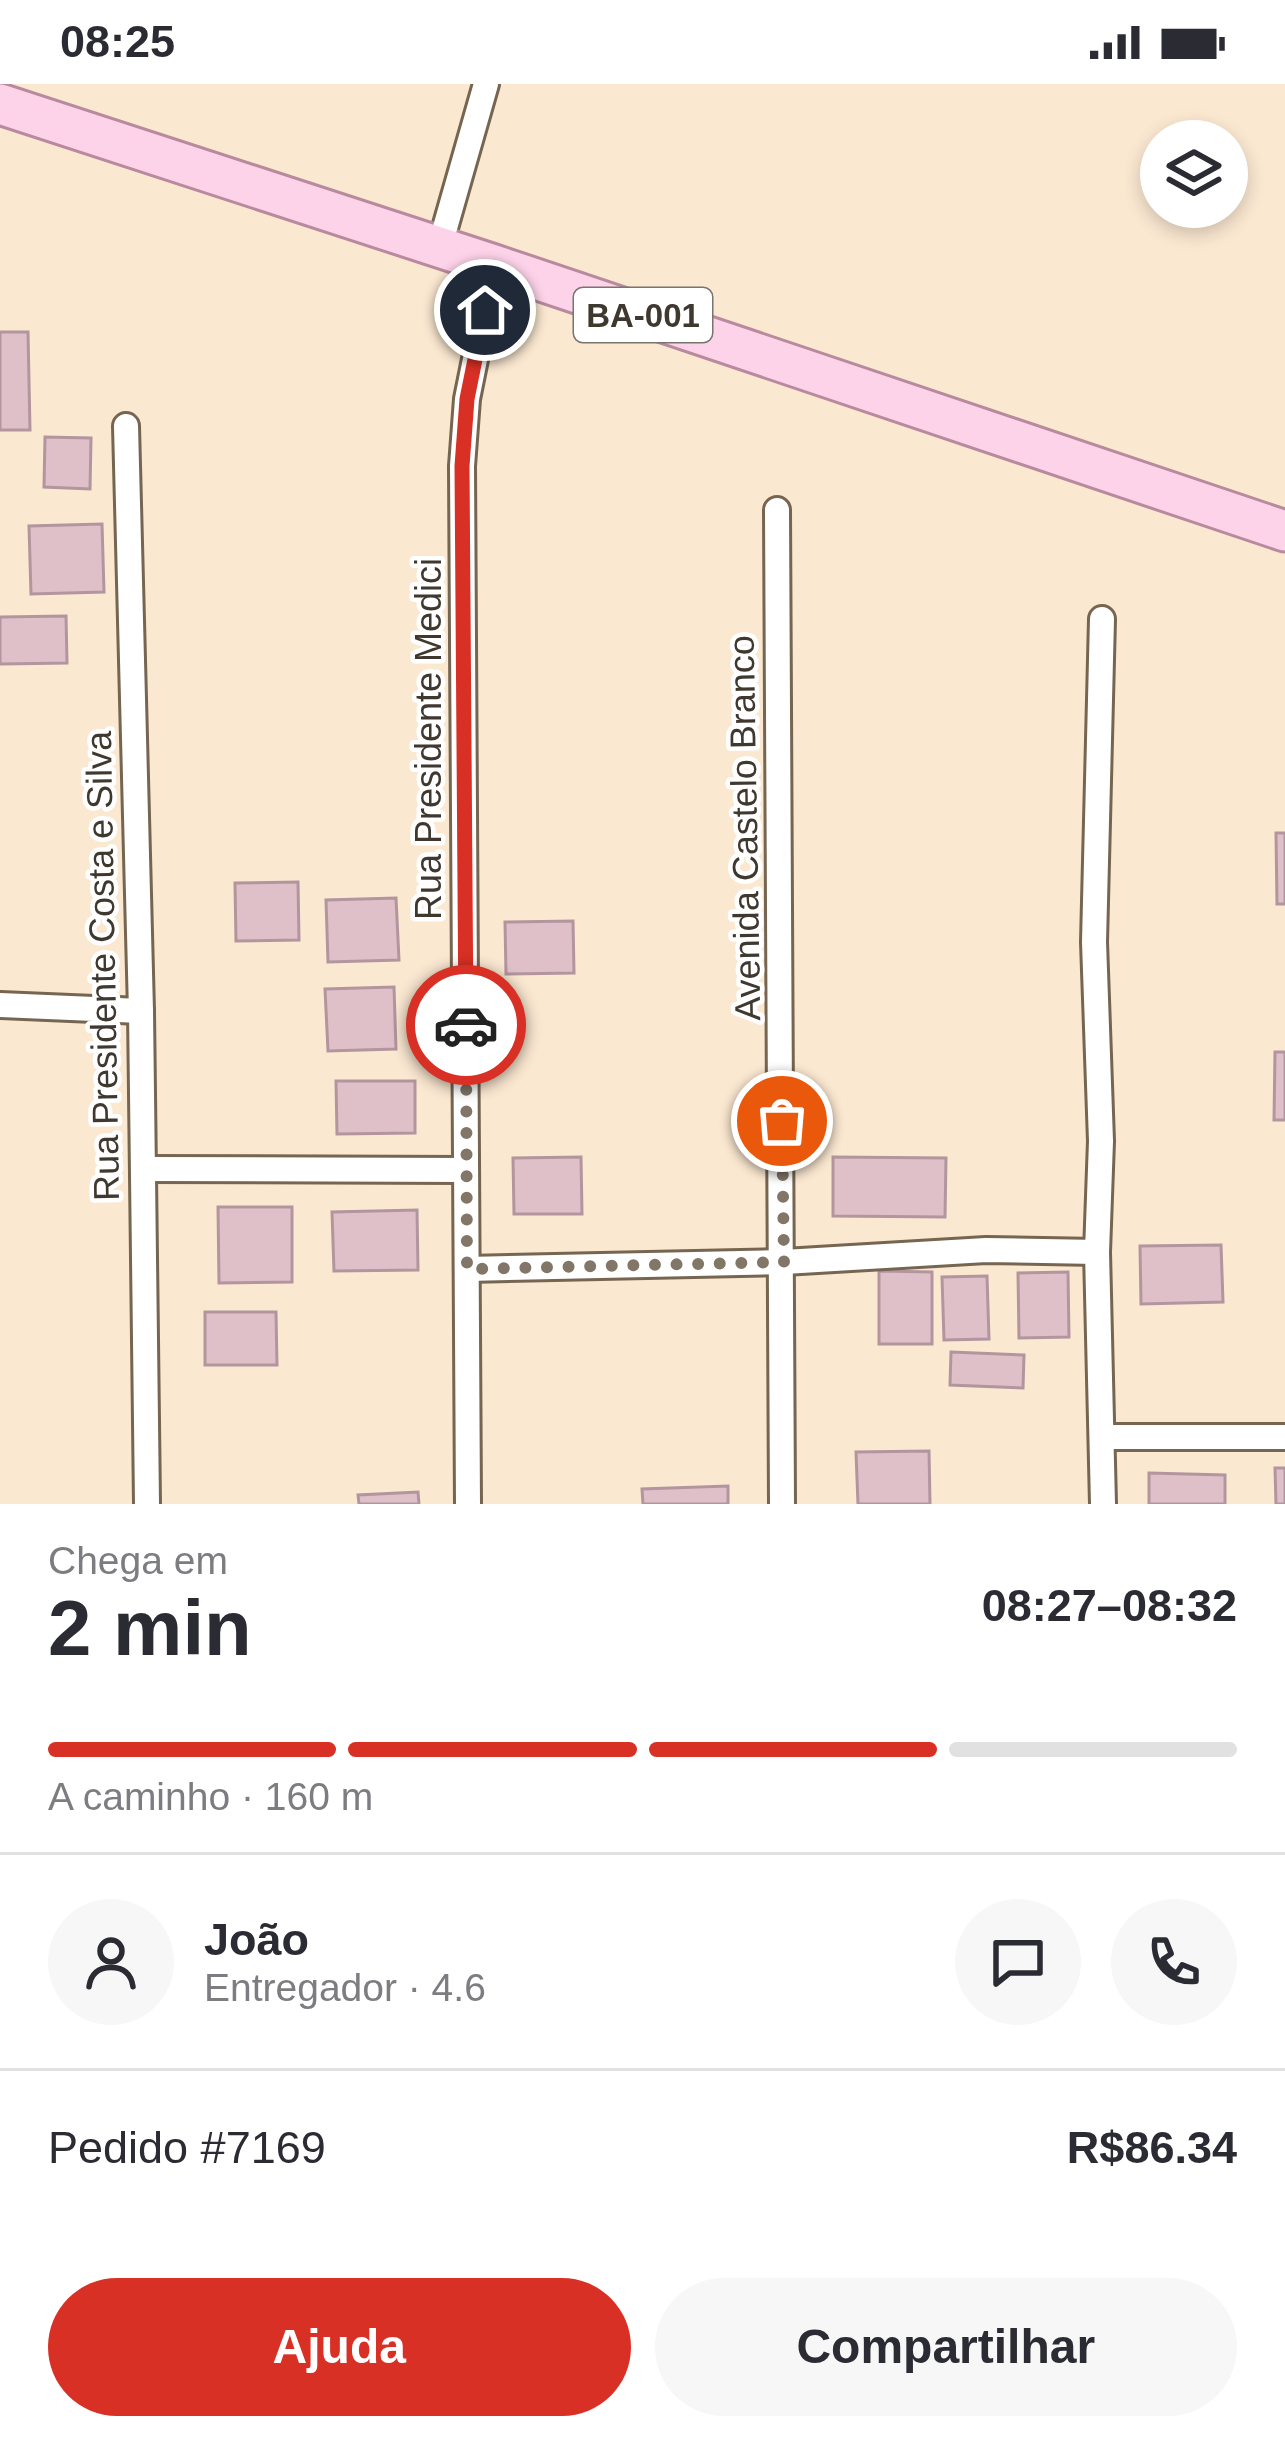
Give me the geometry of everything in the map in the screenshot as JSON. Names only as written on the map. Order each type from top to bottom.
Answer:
[{"type":"main road","name":"BA-001","points":[[0,104],[1284,529]]},
{"type":"street","points":[[439,248],[486,84]]},
{"type":"street","name":"Rua Presidente Medici","points":[[468,1504],[462,466],[467,399],[494,265]]},
{"type":"street","name":"Rua Presidente Costa e Silva","points":[[126,426],[141,1011],[147,1504]]},
{"type":"street","name":"Avenida Castelo Branco","points":[[777,510],[782,1504]]},
{"type":"street","points":[[1102,619],[1094,942],[1101,1141],[1097,1252],[1103,1504]]},
{"type":"street","points":[[0,1004],[141,1011]]},
{"type":"street","points":[[143,1169],[466,1170]]},
{"type":"street","points":[[467,1269],[784,1262],[986,1250],[1097,1252]]},
{"type":"street","points":[[1102,1437],[1285,1437]]},
{"type":"building","points":[[0,332],[28,332],[30,430],[0,430]]},
{"type":"building","points":[[45,437],[91,438],[90,489],[44,487]]},
{"type":"building","points":[[102,524],[104,592],[31,594],[29,526]]},
{"type":"building","points":[[66,616],[67,663],[0,664],[0,617]]},
{"type":"building","points":[[1276,833],[1285,833],[1285,904],[1277,904]]},
{"type":"building","points":[[298,882],[299,940],[236,941],[235,883]]},
{"type":"building","points":[[396,898],[399,960],[328,962],[326,900]]},
{"type":"building","points":[[573,921],[574,973],[506,974],[505,922]]},
{"type":"building","points":[[394,987],[396,1049],[328,1051],[325,989]]},
{"type":"building","points":[[1275,1052],[1285,1052],[1285,1120],[1274,1120]]},
{"type":"building","points":[[336,1081],[415,1081],[415,1133],[337,1134]]},
{"type":"building","points":[[581,1157],[582,1214],[514,1214],[513,1158]]},
{"type":"building","points":[[833,1157],[946,1158],[945,1217],[833,1216]]},
{"type":"building","points":[[218,1207],[292,1207],[292,1282],[219,1283]]},
{"type":"building","points":[[417,1210],[418,1270],[334,1271],[332,1212]]},
{"type":"building","points":[[1221,1245],[1223,1302],[1141,1304],[1140,1246]]},
{"type":"building","points":[[879,1271],[932,1272],[932,1344],[879,1344]]},
{"type":"building","points":[[1068,1272],[1069,1337],[1019,1338],[1018,1273]]},
{"type":"building","points":[[987,1276],[989,1339],[944,1340],[942,1277]]},
{"type":"building","points":[[205,1312],[276,1312],[277,1365],[205,1365]]},
{"type":"building","points":[[951,1352],[1024,1355],[1023,1388],[950,1385]]},
{"type":"building","points":[[929,1451],[930,1504],[858,1504],[856,1452]]},
{"type":"building","points":[[1275,1468],[1285,1468],[1285,1504],[1276,1504]]},
{"type":"building","points":[[1149,1473],[1225,1475],[1225,1504],[1149,1504]]},
{"type":"building","points":[[728,1486],[728,1504],[643,1504],[642,1489]]},
{"type":"building","points":[[418,1492],[419,1504],[359,1504],[358,1495]]},
{"type":"way so far","points":[[466,1025],[467,1269],[784,1262],[782,1121]]},
{"type":"route","points":[[466,1025],[462,466],[467,399],[485,310]]}]
